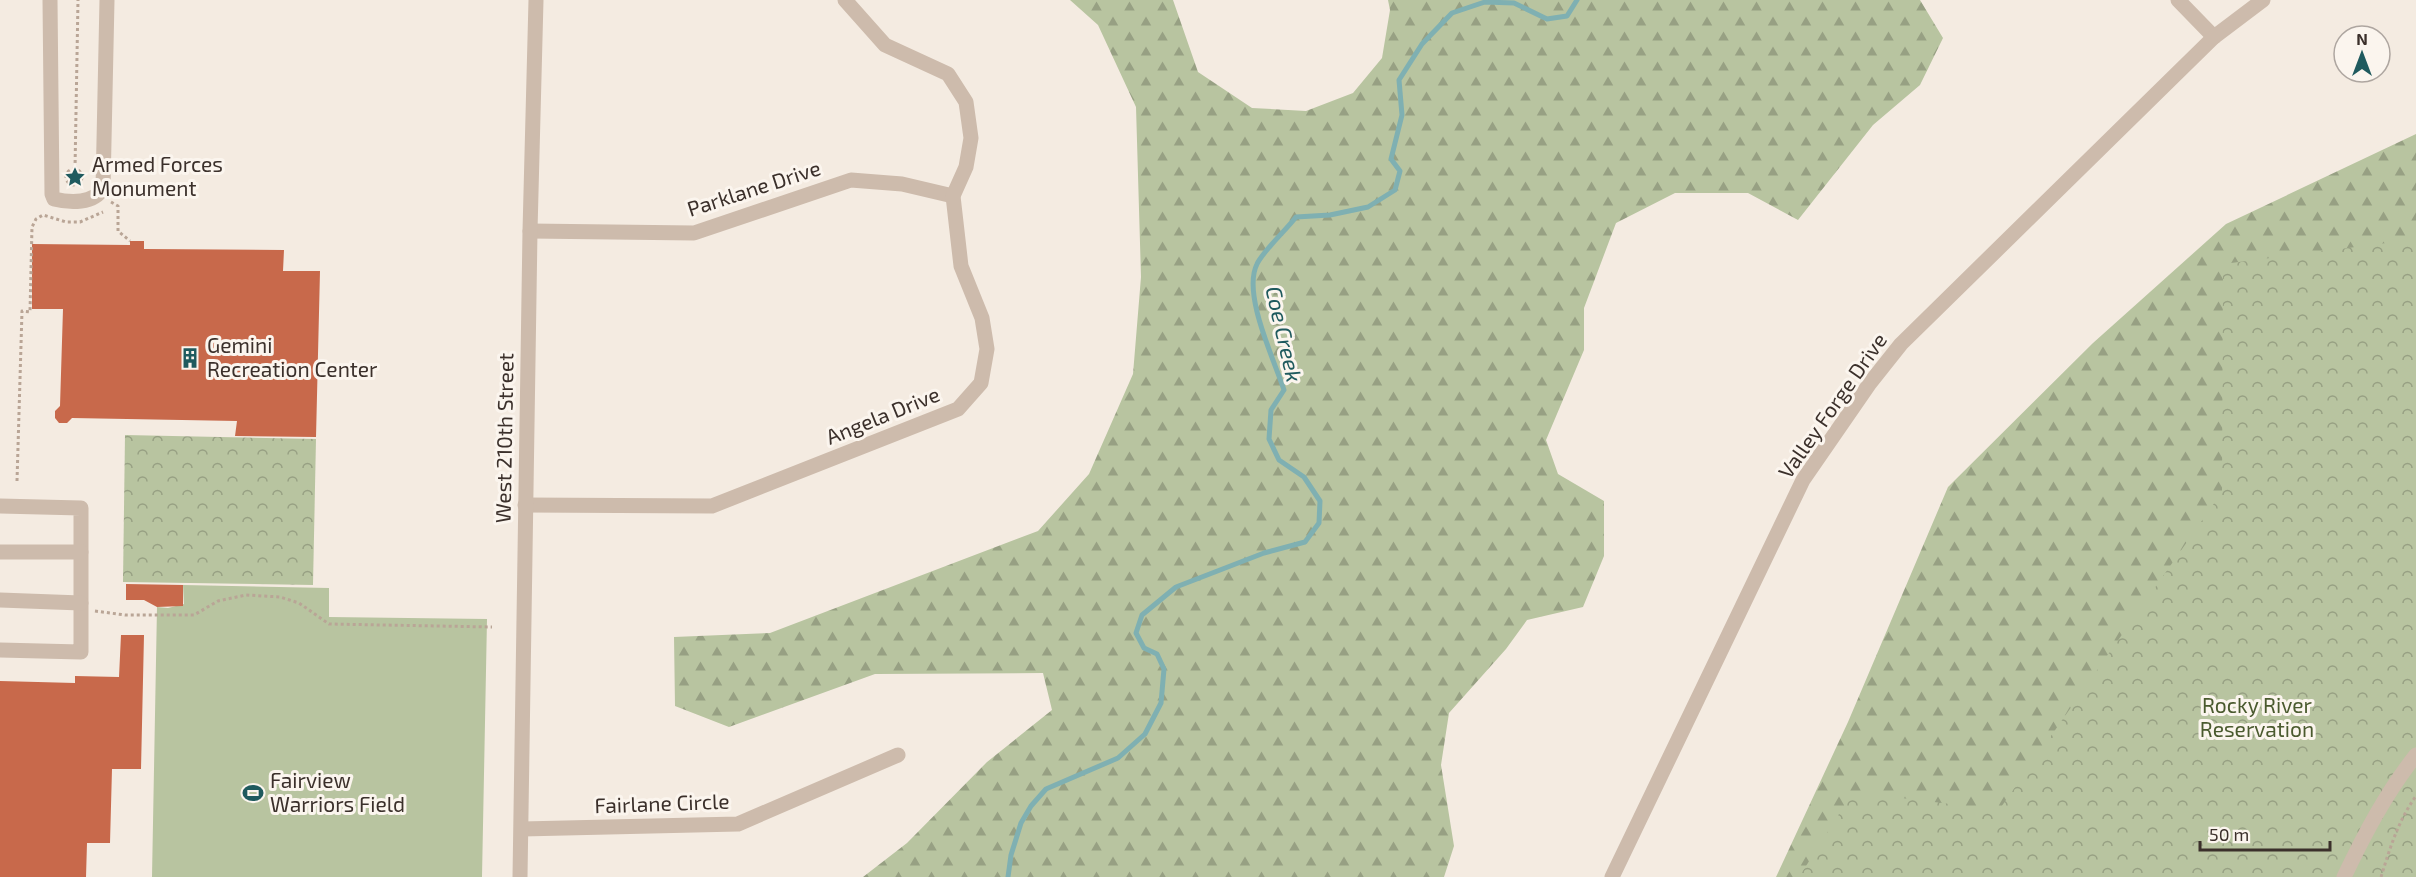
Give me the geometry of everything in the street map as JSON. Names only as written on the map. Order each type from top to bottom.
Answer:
[{"type":"street","points":[[50,0],[52,194],[54,199],[74,201],[94,198],[103,188],[107,0]]},
{"type":"street","name":"West 210th Street","points":[[520,877],[536,0]]},
{"type":"street","points":[[845,0],[885,45],[948,74],[966,102],[971,138],[966,167],[953,196]]},
{"type":"street","points":[[2178,0],[2214,37]]},
{"type":"street","name":"Valley Forge Drive","points":[[1612,877],[1803,480],[1870,383],[1901,344],[2214,37],[2264,0]]},
{"type":"street","name":"Parklane Drive","points":[[530,231],[694,233],[851,180],[902,184],[953,196]]},
{"type":"street","name":"Angela Drive","points":[[525,505],[712,506],[958,409],[981,383],[987,349],[982,318],[961,266],[953,196]]},
{"type":"street","points":[[0,506],[81,508],[81,552],[88,607],[81,652],[0,650]]},
{"type":"street","points":[[0,552],[81,552]]},
{"type":"street","points":[[0,600],[88,607]]},
{"type":"street","name":"Fairlane Circle","points":[[522,829],[738,824],[898,755]]},
{"type":"street","points":[[2344,877],[2369,824],[2398,778],[2416,755]]},
{"type":"path","points":[[75,169],[78,0]]},
{"type":"path","points":[[75,169],[80,171],[82,178],[75,184],[68,181],[67,176],[69,171],[75,169]]},
{"type":"path","points":[[17,481],[22,311],[30,312],[34,223],[46,215],[66,222],[80,222],[97,216],[112,203],[118,206],[118,231],[130,241]]},
{"type":"path","points":[[88,607],[125,615],[194,615],[218,601],[246,595],[280,597],[299,603],[329,624],[492,627]]},
{"type":"path","points":[[2380,877],[2394,834],[2403,814],[2416,796]]},
{"type":"green space","points":[[1070,0],[1173,0],[1198,72],[1252,108],[1306,111],[1353,93],[1382,58],[1390,10],[1388,0],[1920,0],[1943,38],[1920,85],[1873,125],[1798,220],[1748,193],[1675,193],[1616,223],[1584,308],[1584,350],[1546,440],[1558,474],[1604,501],[1604,556],[1583,607],[1527,620],[1506,649],[1449,713],[1441,765],[1454,846],[1444,877],[863,877],[907,843],[987,762],[1052,710],[1043,673],[875,674],[729,727],[675,706],[674,637],[770,633],[1038,531],[1089,474],[1133,374],[1141,277],[1136,107],[1098,25]]},
{"type":"green space","points":[[2416,134],[2416,486],[2312,877],[1776,877],[1848,722],[1948,487],[2093,343],[2226,224]]},
{"type":"green space","name":"Rocky River Reservation","points":[[2416,229],[2416,877],[1799,877],[1853,792],[1999,810],[2222,492],[2223,264],[2402,241]]},
{"type":"green space","points":[[125,435],[316,439],[313,585],[123,582]]},
{"type":"green space","points":[[183,585],[329,588],[329,617],[487,619],[482,877],[152,877],[157,607],[168,608],[184,604]]},
{"type":"building","name":"Gemini Recreation Center","points":[[130,241],[144,241],[144,249],[284,250],[283,271],[320,271],[316,437],[235,436],[237,421],[72,418],[67,423],[59,423],[55,418],[55,411],[60,406],[63,309],[32,309],[32,244],[130,245]]},
{"type":"building","points":[[126,584],[183,585],[183,606],[157,607],[144,600],[126,600]]},
{"type":"building","points":[[121,635],[144,635],[141,769],[112,769],[110,843],[87,843],[86,877],[0,877],[0,681],[75,683],[75,676],[119,677]]},
{"type":"waterway","name":"Coe Creek","points":[[1008,877],[1011,855],[1021,823],[1031,806],[1046,789],[1118,758],[1145,734],[1161,703],[1164,669],[1157,654],[1144,648],[1136,633],[1142,615],[1176,587],[1264,553],[1305,542],[1319,523],[1320,501],[1304,477],[1279,460],[1269,439],[1271,410],[1284,390],[1256,309],[1253,277],[1260,259],[1296,217],[1330,215],[1368,207],[1395,190],[1400,171],[1391,159],[1402,115],[1399,80],[1422,44],[1452,13],[1485,2],[1514,3],[1547,19],[1567,16],[1577,0]]},
{"type":"place","name":"Armed Forces Monument","points":[[75,177]]},
{"type":"place","name":"Gemini Recreation Center","points":[[190,358]]},
{"type":"place","name":"Fairview Warriors Field","points":[[253,793]]}]
